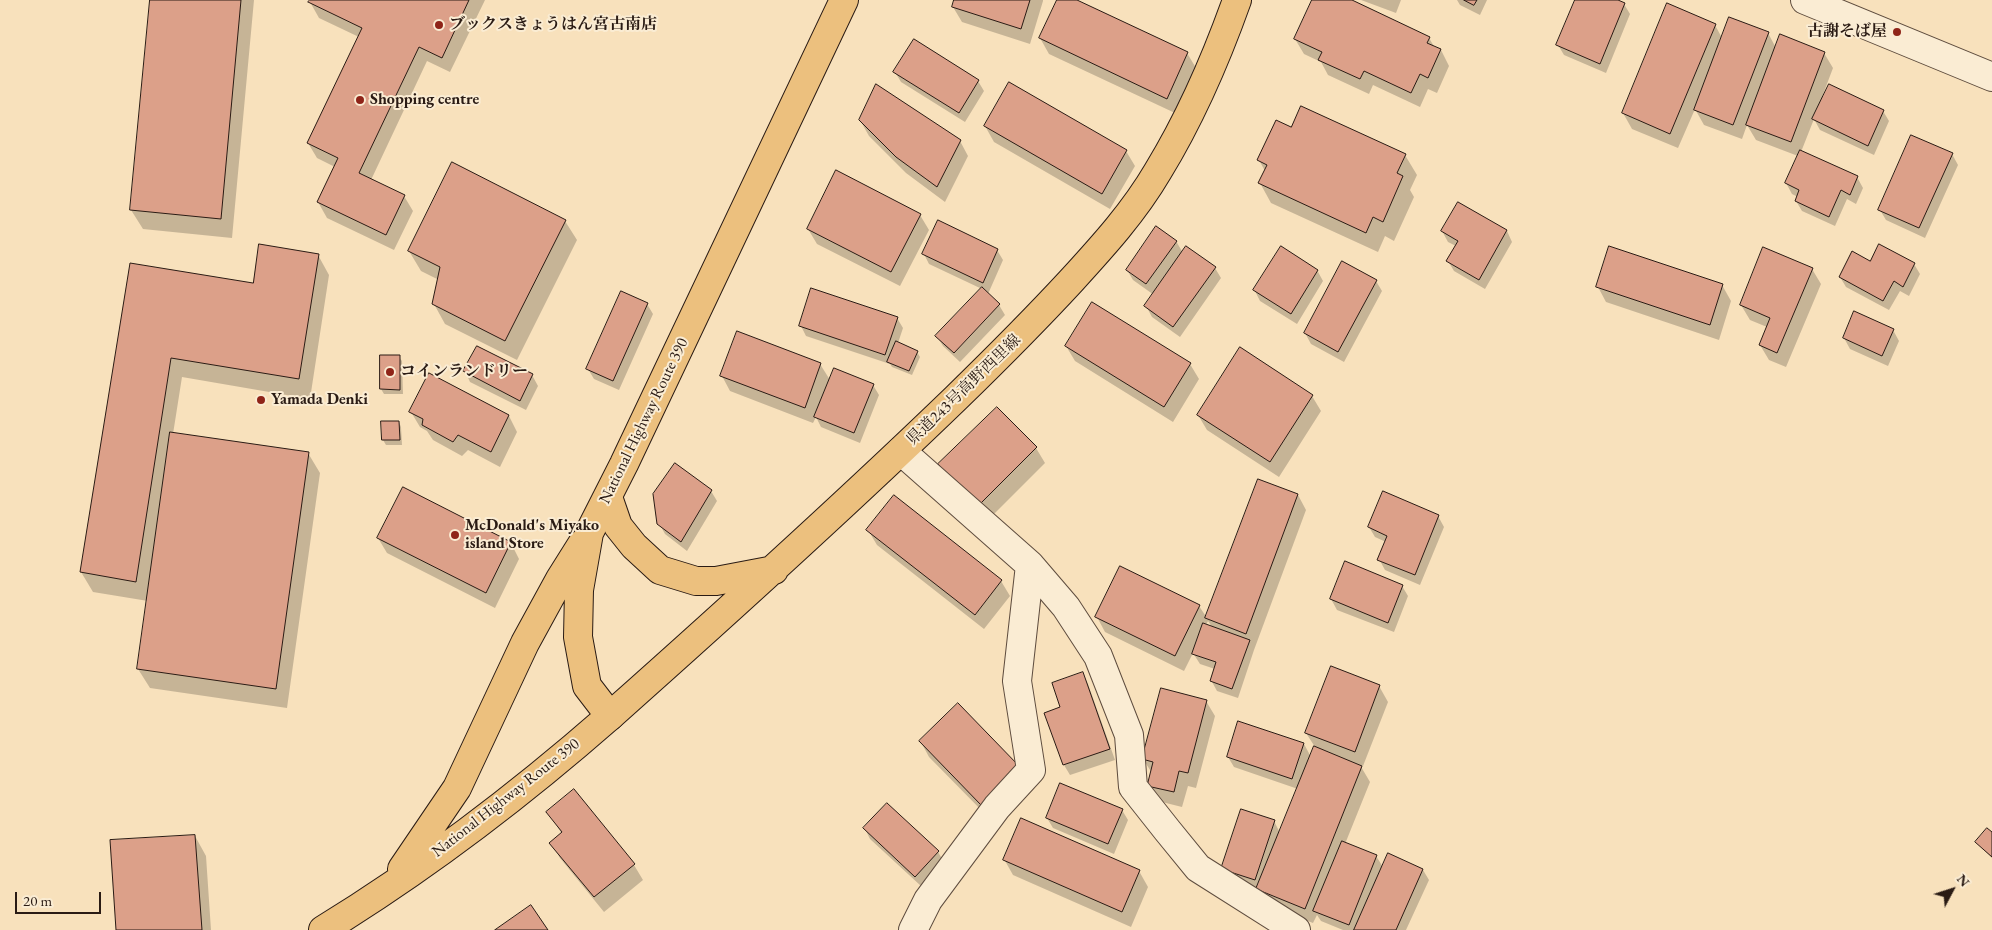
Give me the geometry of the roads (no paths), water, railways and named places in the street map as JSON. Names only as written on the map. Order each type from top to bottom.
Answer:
[{"type":"main road","name":"National Highway Route 390","points":[[323,930],[390,887],[564,756],[610,716],[587,686],[578,637],[579,590],[589,533],[844,0]]},
{"type":"main road","name":"県道243号高野西里線","points":[[610,716],[774,570],[901,452],[1020,336],[1118,229],[1158,172],[1189,115],[1219,50],[1237,0]]},
{"type":"main road","points":[[608,496],[618,526],[634,546],[660,570],[696,581],[716,581],[774,570]]},
{"type":"main road","points":[[390,887],[457,788],[525,643],[560,579],[589,533]]},
{"type":"street","points":[[1805,0],[1992,77]]},
{"type":"street","points":[[901,452],[1030,565],[1066,608],[1098,656],[1129,735],[1133,786],[1198,868],[1296,930]]},
{"type":"street","points":[[913,930],[928,900],[996,807],[1031,770],[1017,681],[1030,565]]},
{"type":"place","name":"ブックスきょうはん宮古南店","points":[[439,25]]},
{"type":"place","name":"古謝そば屋","points":[[1897,32]]},
{"type":"place","name":"Shopping centre","points":[[360,100]]},
{"type":"place","name":"コインランドリー","points":[[390,372]]},
{"type":"place","name":"Yamada Denki","points":[[261,400]]},
{"type":"place","name":"McDonald's Miyako island Store","points":[[455,535]]}]
